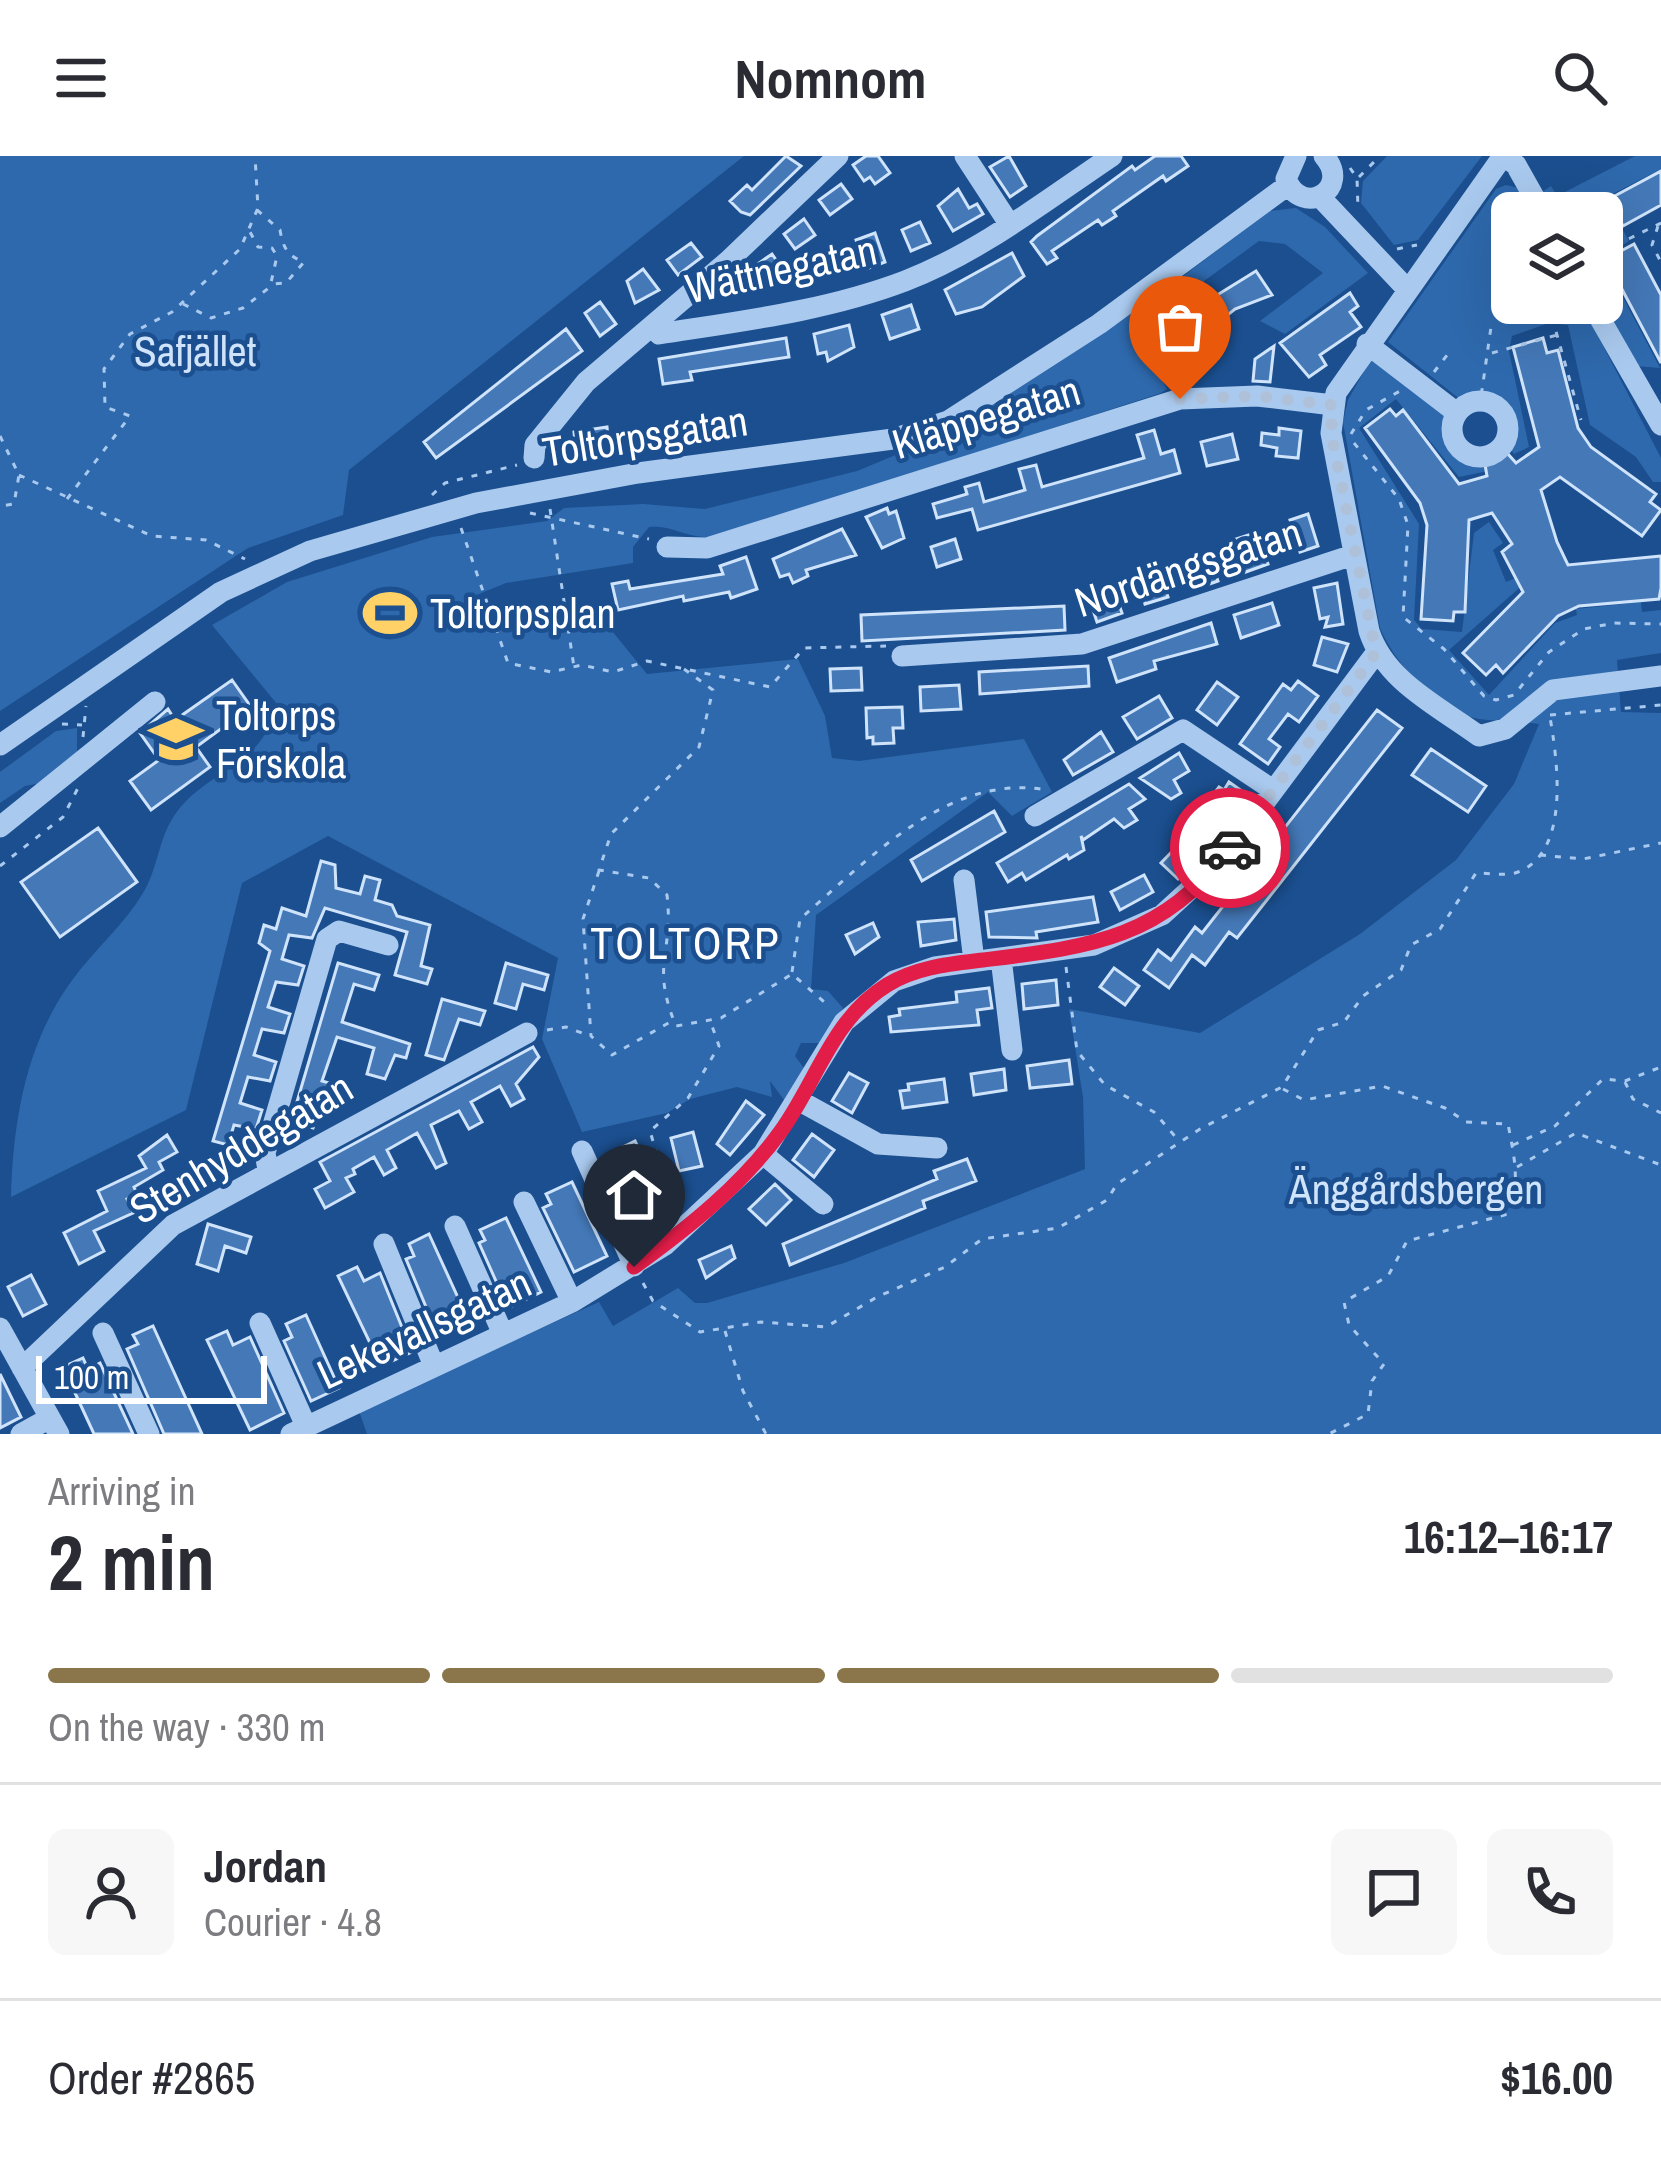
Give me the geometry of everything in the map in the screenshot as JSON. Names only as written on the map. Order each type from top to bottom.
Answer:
[{"type":"street","points":[[534,458],[535,445],[586,382],[838,156]]},
{"type":"street","points":[[965,156],[1010,225]]},
{"type":"street","name":"Wättnegatan","points":[[652,326],[659,334],[857,297],[956,258],[1112,156]]},
{"type":"street","points":[[1296,156],[1287,168],[1288,185],[1302,199],[1321,198],[1341,163]]},
{"type":"street","points":[[1531,192],[1516,165],[1504,156],[1367,344],[1333,405],[1331,433],[1376,653],[1397,676],[1479,736],[1505,729],[1553,689],[1661,676]]},
{"type":"street","name":"Toltorpsgatan","points":[[0,745],[220,592],[310,551],[499,498],[893,439],[948,421],[1197,256],[1288,185]]},
{"type":"street","points":[[1321,198],[1406,288]]},
{"type":"street","points":[[1603,324],[1661,425]]},
{"type":"street","points":[[1367,344],[1458,408]]},
{"type":"street","name":"Kläppegatan","points":[[667,547],[707,548],[1192,396],[1257,396],[1333,405]]},
{"type":"street","name":"Nordängsgatan","points":[[902,656],[1082,644],[1353,555]]},
{"type":"street","name":"Lekevallsgatan","points":[[298,1431],[338,1424],[434,1366],[572,1302],[634,1267],[680,1232],[763,1154],[800,1101],[844,1022],[894,980],[974,961],[1117,939],[1162,915],[1221,861],[1376,653]]},
{"type":"street","points":[[0,827],[155,702]]},
{"type":"street","points":[[1035,816],[1183,730],[1273,790]]},
{"type":"street","points":[[964,880],[974,961]]},
{"type":"street","points":[[268,1170],[265,1153],[328,939],[339,931],[388,945]]},
{"type":"street","points":[[1001,958],[1012,1051]]},
{"type":"street","name":"Stenhyddegatan","points":[[22,1368],[157,1237],[268,1170],[527,1033]]},
{"type":"street","points":[[800,1101],[878,1144],[937,1148]]},
{"type":"street","points":[[582,1151],[634,1267]]},
{"type":"street","points":[[763,1154],[824,1204]]},
{"type":"street","points":[[524,1202],[572,1302]]},
{"type":"street","points":[[455,1226],[502,1334]]},
{"type":"street","points":[[384,1244],[434,1366]]},
{"type":"street","points":[[260,1323],[298,1431]]},
{"type":"street","points":[[0,1328],[54,1426],[21,1434]]},
{"type":"street","points":[[103,1333],[149,1434]]},
{"type":"path","points":[[67,499],[130,416],[106,407],[104,369],[130,334],[182,303],[240,249],[257,210],[255,156]]},
{"type":"path","points":[[1363,218],[1341,163],[1380,156]]},
{"type":"path","points":[[182,303],[211,318],[243,308],[271,285],[286,283],[304,262],[282,246],[280,230],[257,210]]},
{"type":"path","points":[[1623,242],[1661,223]]},
{"type":"path","points":[[1661,223],[1652,237],[1661,261]]},
{"type":"path","points":[[249,230],[258,247],[272,248],[277,256],[271,285]]},
{"type":"path","points":[[1386,244],[1406,249],[1418,244]]},
{"type":"path","points":[[1458,408],[1480,398],[1492,324]]},
{"type":"path","points":[[1555,324],[1581,420]]},
{"type":"path","points":[[1490,353],[1558,334]]},
{"type":"path","points":[[1451,350],[1418,383],[1366,410],[1355,420],[1350,438],[1399,500],[1408,525],[1400,605],[1406,622],[1444,650],[1484,696],[1496,700],[1514,695],[1550,652],[1584,629],[1614,623],[1661,623]]},
{"type":"path","points":[[0,436],[19,475],[14,505],[0,506]]},
{"type":"path","points":[[19,475],[152,536],[206,540],[247,560]]},
{"type":"path","points":[[517,514],[549,515],[667,547]]},
{"type":"path","points":[[549,515],[574,667]]},
{"type":"path","points":[[472,523],[460,526],[508,663],[551,673],[574,667],[613,672],[647,661],[770,687],[804,648],[880,643],[902,656]]},
{"type":"path","points":[[591,1036],[583,919],[611,834],[699,747],[713,690],[684,669]]},
{"type":"path","points":[[49,732],[99,697]]},
{"type":"path","points":[[1542,717],[1661,705]]},
{"type":"path","points":[[634,1267],[652,1301],[676,1321],[700,1332],[761,1322],[826,1327],[877,1297],[945,1267],[982,1239],[1058,1228],[1108,1200],[1117,1184],[1282,1088],[1318,1030],[1344,1022],[1363,996],[1401,970],[1411,946],[1440,929],[1476,873],[1516,873],[1538,855],[1553,835],[1561,764],[1550,715]]},
{"type":"path","points":[[62,723],[84,725]]},
{"type":"path","points":[[792,974],[800,919],[902,835],[958,799],[1006,784],[1073,793]]},
{"type":"path","points":[[1538,855],[1583,859],[1661,843]]},
{"type":"path","points":[[599,870],[650,878],[667,896],[671,931],[660,962],[660,988],[676,1026],[710,1020],[792,974]]},
{"type":"path","points":[[1064,950],[1077,1051],[1105,1085],[1154,1112],[1181,1143]]},
{"type":"path","points":[[792,974],[844,1022]]},
{"type":"path","points":[[527,1033],[566,1027],[591,1036],[612,1055],[673,1020]]},
{"type":"path","points":[[680,1232],[650,1131],[688,1098],[719,1046],[710,1020]]},
{"type":"path","points":[[1512,1146],[1555,1126],[1603,1079],[1624,1081],[1661,1067]]},
{"type":"path","points":[[1624,1081],[1633,1099],[1661,1113]]},
{"type":"path","points":[[1282,1088],[1304,1100],[1382,1086],[1445,1108],[1466,1122],[1508,1124],[1515,1168],[1518,1192],[1508,1214],[1407,1241],[1388,1276],[1344,1303],[1349,1325],[1384,1364],[1372,1381],[1368,1414],[1329,1434]]},
{"type":"path","points":[[1515,1168],[1576,1133],[1661,1166]]},
{"type":"path","points":[[724,1329],[743,1391],[766,1434]]},
{"type":"green space","name":"Safjället","points":[[0,156],[744,156],[349,470],[343,515],[248,548],[0,711]]},
{"type":"green space","points":[[1387,156],[1482,156],[1418,240],[1394,245],[1361,203],[1363,181]]},
{"type":"green space","points":[[1635,156],[1661,156],[1661,169],[1617,192],[1565,192]]},
{"type":"green space","points":[[1506,185],[1520,192],[1494,192]]},
{"type":"green space","points":[[1491,196],[1491,324],[1546,324],[1512,336],[1509,351],[1529,447],[1514,454],[1509,447],[1515,421],[1495,400],[1461,400],[1388,342]]},
{"type":"green space","points":[[1296,208],[1325,227],[1368,273],[1285,334],[1260,321],[1323,273],[1285,244],[1259,241],[1134,332],[1167,389],[1161,393],[716,537],[649,527],[633,547],[633,563],[506,583],[474,596],[486,628],[502,604],[595,610],[647,674],[798,659],[825,716],[832,758],[859,761],[1024,739],[1052,792],[1012,816],[988,792],[816,915],[811,989],[828,991],[843,1008],[821,1043],[801,1043],[795,1056],[806,1071],[784,1100],[770,1081],[772,1097],[737,1087],[690,1099],[667,1113],[582,1132],[542,1039],[558,958],[328,836],[242,883],[186,1110],[11,1197],[25,1083],[57,1003],[143,893],[174,816],[201,788],[246,756],[270,726],[277,704],[212,625],[287,582],[432,537],[547,521],[564,508],[643,504],[705,509],[857,471],[951,432],[1163,291],[1270,211]]},
{"type":"green space","points":[[1623,297],[1660,368],[1636,366],[1613,324],[1623,324]]},
{"type":"green space","points":[[1558,324],[1592,324],[1661,458],[1661,482],[1653,482],[1636,457],[1590,425],[1568,325]]},
{"type":"green space","name":"Änggårdsbergen","points":[[1371,359],[1448,417],[1455,453],[1493,470],[1459,477],[1396,399],[1359,428],[1419,524],[1414,620],[1422,629],[1462,632],[1474,533],[1489,522],[1503,543],[1493,550],[1506,582],[1523,575],[1527,581],[1449,650],[1489,695],[1555,623],[1577,615],[1576,609],[1641,602],[1642,612],[1661,610],[1661,653],[1617,660],[1621,712],[1661,713],[1661,1434],[367,1434],[359,1411],[599,1302],[613,1326],[678,1288],[695,1303],[707,1303],[844,1263],[1085,1169],[1083,1097],[1069,1009],[1200,1033],[1360,934],[1456,860],[1514,784],[1539,724],[1481,719],[1451,708],[1414,678],[1380,628],[1343,422],[1348,400]]},
{"type":"green space","points":[[77,728],[77,754],[46,782],[25,786],[0,803],[0,772],[56,731]]},
{"type":"building","points":[[786,156],[801,166],[750,215],[730,201],[747,185],[752,190]]},
{"type":"building","points":[[866,156],[878,156],[890,173],[875,184],[870,177],[864,181],[853,165]]},
{"type":"building","points":[[1009,156],[1026,186],[1010,197],[990,167]]},
{"type":"building","points":[[1155,156],[1181,156],[1188,166],[1166,181],[1163,176],[1113,211],[1116,216],[1102,225],[1098,220],[1052,251],[1057,258],[1047,264],[1031,242],[1037,236],[1132,166],[1135,170]]},
{"type":"building","points":[[1661,171],[1661,205],[1623,226],[1622,192]]},
{"type":"building","points":[[841,184],[852,199],[830,215],[819,200]]},
{"type":"building","points":[[958,189],[969,208],[977,204],[983,214],[953,231],[938,206]]},
{"type":"building","points":[[804,219],[815,235],[795,249],[784,234]]},
{"type":"building","points":[[920,222],[930,243],[911,251],[902,230]]},
{"type":"building","points":[[875,233],[885,262],[866,269],[856,240]]},
{"type":"building","points":[[691,243],[702,257],[678,275],[667,260]]},
{"type":"building","points":[[1634,244],[1661,295],[1661,363],[1623,291],[1623,250]]},
{"type":"building","points":[[1012,253],[1024,276],[982,307],[956,314],[945,290]]},
{"type":"building","points":[[772,254],[785,273],[758,289],[746,272]]},
{"type":"building","points":[[643,269],[659,290],[635,303],[627,281]]},
{"type":"building","points":[[1256,271],[1272,295],[1235,309],[1176,356],[1159,331]]},
{"type":"building","points":[[1350,293],[1358,306],[1350,312],[1361,327],[1320,355],[1326,365],[1309,377],[1280,343]]},
{"type":"building","points":[[600,302],[616,324],[600,336],[585,313]]},
{"type":"building","points":[[911,305],[919,329],[890,339],[882,315]]},
{"type":"building","points":[[849,325],[854,347],[828,361],[826,352],[818,354],[814,334]]},
{"type":"building","points":[[566,329],[582,351],[436,458],[424,442]]},
{"type":"building","points":[[786,338],[789,357],[690,372],[692,380],[663,384],[659,359]]},
{"type":"building","points":[[1543,338],[1547,353],[1558,350],[1578,428],[1591,447],[1656,494],[1650,502],[1661,510],[1642,536],[1560,477],[1541,490],[1557,542],[1568,565],[1661,556],[1661,588],[1659,599],[1579,606],[1558,616],[1503,673],[1496,665],[1486,675],[1463,653],[1523,592],[1502,552],[1512,544],[1492,513],[1469,520],[1465,612],[1454,612],[1453,621],[1421,619],[1427,525],[1420,503],[1365,428],[1390,409],[1396,416],[1403,410],[1459,484],[1487,476],[1483,453],[1499,444],[1516,463],[1539,447],[1513,347]]},
{"type":"building","points":[[1274,346],[1270,382],[1253,381],[1255,359]]},
{"type":"building","points":[[607,427],[609,448],[576,452],[574,432]]},
{"type":"building","points":[[1279,428],[1301,431],[1298,458],[1276,456],[1277,448],[1261,445],[1262,433],[1279,435]]},
{"type":"building","points":[[1154,430],[1161,454],[1174,450],[1180,473],[978,530],[972,509],[937,518],[933,504],[967,494],[965,487],[979,483],[984,502],[1025,490],[1019,469],[1036,465],[1042,487],[1144,458],[1137,435]]},
{"type":"building","points":[[1232,434],[1238,459],[1207,466],[1201,442]]},
{"type":"building","points":[[887,508],[889,514],[896,511],[904,538],[882,548],[866,517]]},
{"type":"building","points":[[1308,514],[1318,546],[1300,552],[1290,520]]},
{"type":"building","points":[[842,529],[856,555],[806,570],[808,576],[793,583],[789,574],[780,577],[773,559]]},
{"type":"building","points":[[1258,532],[1268,564],[1243,573],[1233,540]]},
{"type":"building","points":[[955,539],[961,559],[937,567],[931,547]]},
{"type":"building","points":[[1208,551],[1218,581],[1195,589],[1185,559]]},
{"type":"building","points":[[746,557],[757,589],[731,598],[729,592],[684,601],[683,596],[618,610],[612,584],[628,581],[630,589],[723,574],[720,566]]},
{"type":"building","points":[[1160,573],[1168,597],[1145,604],[1138,580]]},
{"type":"building","points":[[1337,583],[1343,624],[1325,627],[1328,617],[1320,619],[1314,588]]},
{"type":"building","points":[[1114,590],[1122,613],[1097,622],[1089,598]]},
{"type":"building","points":[[1272,603],[1279,625],[1241,638],[1234,615]]},
{"type":"building","points":[[1064,606],[1065,630],[862,641],[861,615]]},
{"type":"building","points":[[1211,623],[1217,644],[1154,661],[1156,669],[1117,682],[1109,658]]},
{"type":"building","points":[[1322,637],[1348,644],[1337,672],[1314,665]]},
{"type":"building","points":[[1088,666],[1089,686],[980,694],[979,672]]},
{"type":"building","points":[[861,668],[862,690],[831,691],[830,669]]},
{"type":"building","points":[[232,680],[251,707],[196,747],[210,767],[151,810],[130,781],[159,760],[140,733],[168,709],[175,720]]},
{"type":"building","points":[[1298,681],[1318,696],[1299,722],[1288,714],[1269,739],[1280,747],[1268,764],[1240,744],[1283,684],[1291,690]]},
{"type":"building","points":[[1217,682],[1238,697],[1217,725],[1197,710]]},
{"type":"building","points":[[959,685],[961,709],[921,711],[920,687]]},
{"type":"building","points":[[1159,696],[1172,718],[1137,739],[1123,717]]},
{"type":"building","points":[[902,707],[903,728],[893,728],[894,743],[873,744],[873,737],[867,738],[866,708]]},
{"type":"building","points":[[1377,710],[1402,728],[1237,938],[1229,932],[1205,965],[1192,955],[1169,988],[1144,970],[1158,950],[1171,960],[1195,927],[1202,933]]},
{"type":"building","points":[[1101,732],[1113,752],[1073,775],[1064,760]]},
{"type":"building","points":[[1431,749],[1486,786],[1468,812],[1412,775]]},
{"type":"building","points":[[1179,753],[1189,771],[1174,780],[1181,793],[1171,799],[1140,778]]},
{"type":"building","points":[[1229,782],[1242,791],[1214,830],[1196,817],[1219,787],[1224,790]]},
{"type":"building","points":[[1129,784],[1145,799],[1129,809],[1137,820],[1124,828],[1114,819],[1083,840],[1081,836],[1084,850],[1069,859],[1067,855],[1026,880],[1022,873],[1008,882],[997,863]]},
{"type":"building","points":[[994,811],[1005,832],[922,881],[911,860]]},
{"type":"building","points":[[98,828],[137,882],[60,937],[21,882]]},
{"type":"building","points":[[1185,838],[1202,854],[1178,879],[1161,863]]},
{"type":"building","points":[[321,861],[335,865],[336,888],[360,894],[365,876],[380,880],[375,900],[392,905],[397,916],[430,925],[421,966],[432,969],[427,984],[395,975],[407,932],[325,908],[312,938],[289,935],[282,959],[304,966],[298,985],[276,982],[268,1007],[290,1014],[284,1033],[262,1029],[254,1055],[276,1062],[270,1081],[248,1077],[240,1103],[262,1110],[256,1129],[234,1125],[228,1145],[213,1141],[270,951],[259,943],[264,925],[276,929],[282,908],[306,916]]},
{"type":"building","points":[[1144,875],[1153,892],[1120,910],[1111,892]]},
{"type":"building","points":[[1093,897],[1098,922],[1036,932],[1037,938],[989,937],[986,912]]},
{"type":"building","points":[[954,919],[956,940],[921,946],[918,922]]},
{"type":"building","points":[[873,923],[879,937],[855,954],[846,935]]},
{"type":"building","points":[[338,963],[379,975],[374,990],[354,984],[342,1022],[410,1044],[406,1058],[395,1055],[385,1079],[367,1074],[374,1048],[337,1037],[322,1081],[346,1088],[343,1099],[322,1097],[313,1128],[291,1122]]},
{"type":"building","points":[[506,963],[548,975],[544,990],[523,984],[516,1009],[495,1003]]},
{"type":"building","points":[[1114,968],[1139,986],[1125,1005],[1100,987]]},
{"type":"building","points":[[1056,980],[1058,1005],[1024,1009],[1022,984]]},
{"type":"building","points":[[989,988],[992,1008],[977,1010],[979,1025],[891,1032],[889,1017],[900,1015],[899,1009],[957,1002],[956,992]]},
{"type":"building","points":[[442,999],[485,1011],[480,1025],[459,1019],[444,1060],[426,1055]]},
{"type":"building","points":[[533,1047],[539,1057],[516,1084],[524,1099],[511,1106],[500,1086],[471,1102],[482,1122],[469,1129],[459,1111],[431,1125],[446,1163],[436,1168],[417,1133],[387,1150],[396,1168],[384,1175],[374,1157],[346,1178],[354,1192],[325,1208],[315,1189],[330,1181],[320,1162]]},
{"type":"building","points":[[1069,1060],[1072,1084],[1030,1088],[1027,1066]]},
{"type":"building","points":[[1004,1069],[1006,1090],[974,1095],[971,1074]]},
{"type":"building","points":[[849,1073],[868,1083],[852,1113],[832,1101]]},
{"type":"building","points":[[944,1079],[947,1102],[903,1108],[900,1091],[909,1090],[908,1084]]},
{"type":"building","points":[[746,1101],[764,1115],[730,1155],[717,1144]]},
{"type":"building","points":[[693,1132],[702,1166],[679,1171],[671,1138]]},
{"type":"building","points":[[812,1134],[834,1150],[814,1177],[793,1160]]},
{"type":"building","points":[[167,1135],[177,1152],[159,1162],[163,1170],[134,1187],[137,1194],[127,1199],[133,1213],[94,1231],[104,1251],[79,1264],[64,1233],[107,1211],[98,1191],[146,1168],[139,1156]]},
{"type":"building","points":[[635,1141],[670,1216],[635,1232],[606,1167],[614,1163],[609,1154]]},
{"type":"building","points":[[967,1159],[976,1181],[923,1201],[925,1208],[790,1265],[783,1244],[937,1179],[934,1171]]},
{"type":"building","points":[[572,1182],[607,1256],[574,1272],[543,1208],[551,1204],[546,1194]]},
{"type":"building","points":[[775,1184],[791,1200],[766,1225],[749,1209]]},
{"type":"building","points":[[506,1218],[541,1292],[508,1308],[479,1243],[485,1240],[480,1230]]},
{"type":"building","points":[[208,1224],[251,1237],[246,1253],[225,1246],[218,1271],[197,1264]]},
{"type":"building","points":[[429,1234],[470,1324],[439,1338],[406,1259],[414,1256],[409,1244]]},
{"type":"building","points":[[731,1246],[735,1258],[706,1278],[699,1260]]},
{"type":"building","points":[[357,1267],[364,1281],[380,1273],[412,1352],[381,1366],[338,1276]]},
{"type":"building","points":[[31,1275],[46,1304],[23,1316],[8,1287]]},
{"type":"building","points":[[306,1315],[339,1388],[311,1401],[284,1341],[292,1337],[286,1324]]},
{"type":"building","points":[[153,1326],[202,1434],[164,1434],[127,1349],[138,1344],[133,1335]]},
{"type":"building","points":[[227,1331],[233,1345],[250,1337],[284,1413],[250,1430],[207,1340]]},
{"type":"building","points":[[83,1358],[88,1369],[100,1363],[133,1434],[94,1434],[63,1367]]},
{"type":"building","points":[[0,1374],[21,1417],[0,1428]]},
{"type":"way so far","points":[[1180,399],[1204,394],[1257,396],[1333,405],[1331,433],[1376,653],[1230,848]]},
{"type":"place","name":"Toltorpsplan","points":[[390,613]]},
{"type":"place","name":"Toltorps Förskola","points":[[176,739]]},
{"type":"district","name":"TOLTORP","points":[[686,943]]},
{"type":"route","points":[[634,1267],[730,1190],[763,1154],[800,1101],[844,1022],[874,993],[894,980],[935,967],[1117,939],[1184,898],[1230,848]]}]
